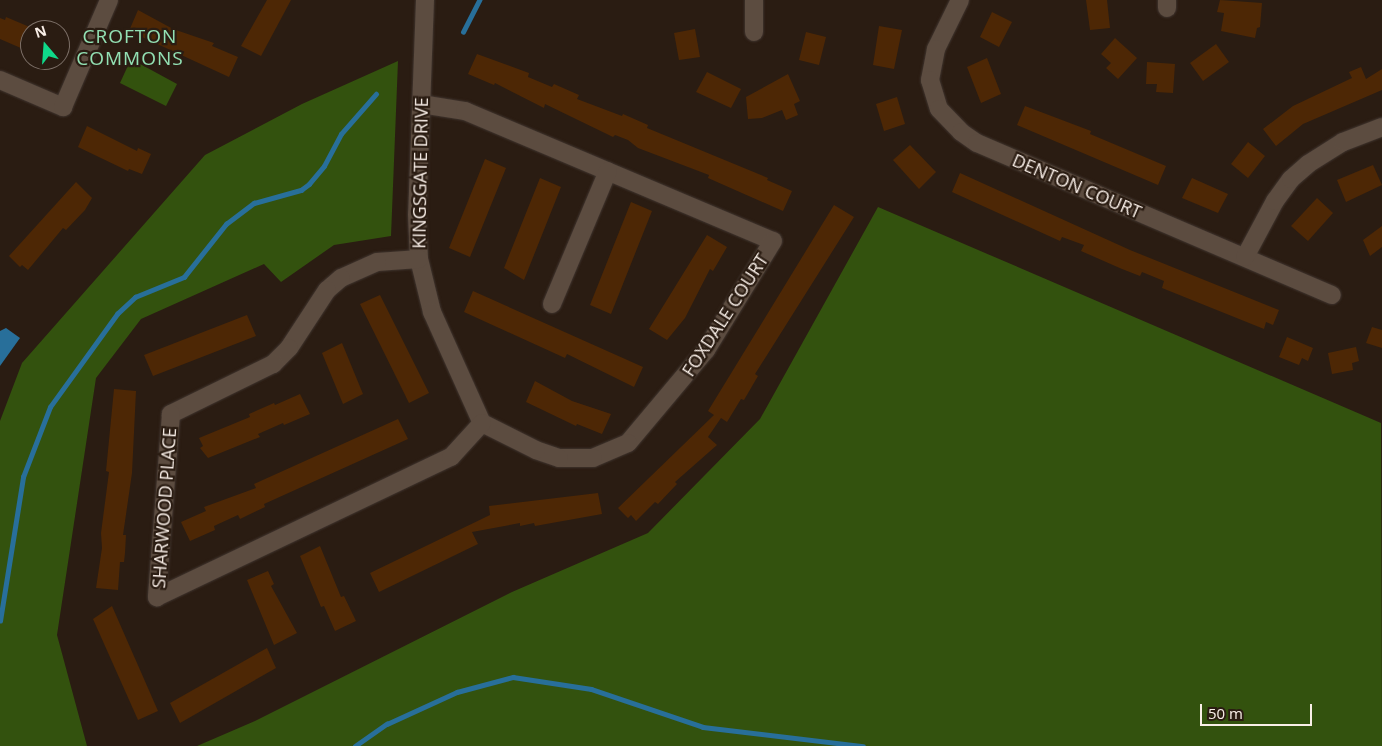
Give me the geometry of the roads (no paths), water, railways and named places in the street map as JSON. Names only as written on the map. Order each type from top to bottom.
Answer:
[{"type":"street","points":[[0,80],[63,107],[109,0]]},
{"type":"street","name":"KINGSGATE DRIVE","points":[[424,0],[417,214],[419,259],[432,312],[482,423]]},
{"type":"street","points":[[754,0],[754,32]]},
{"type":"street","name":"DENTON COURT","points":[[960,0],[936,49],[930,80],[932,96],[947,120],[977,143],[1332,296]]},
{"type":"street","name":"FOXDALE COURT","points":[[421,104],[465,111],[773,241],[701,357],[628,443],[593,458],[559,458],[536,450],[482,423]]},
{"type":"street","points":[[1245,257],[1275,200],[1291,179],[1308,164],[1343,142],[1382,127]]},
{"type":"street","points":[[552,304],[608,171]]},
{"type":"street","name":"SHARWOOD PLACE","points":[[419,259],[377,262],[341,278],[327,290],[289,348],[273,364],[171,414],[157,597],[451,457],[482,423]]},
{"type":"water","points":[[6,328],[20,338],[0,366],[0,331]]},
{"type":"waterway","points":[[463,32],[479,0]]},
{"type":"waterway","points":[[0,621],[23,477],[50,407],[117,314],[135,297],[184,277],[226,224],[254,203],[301,190],[309,184],[324,166],[341,134],[376,94]]},
{"type":"waterway","points":[[355,746],[387,724],[457,692],[513,677],[591,689],[703,727],[863,746]]},
{"type":"district","name":"CROFTON COMMONS","points":[[130,48]]}]
